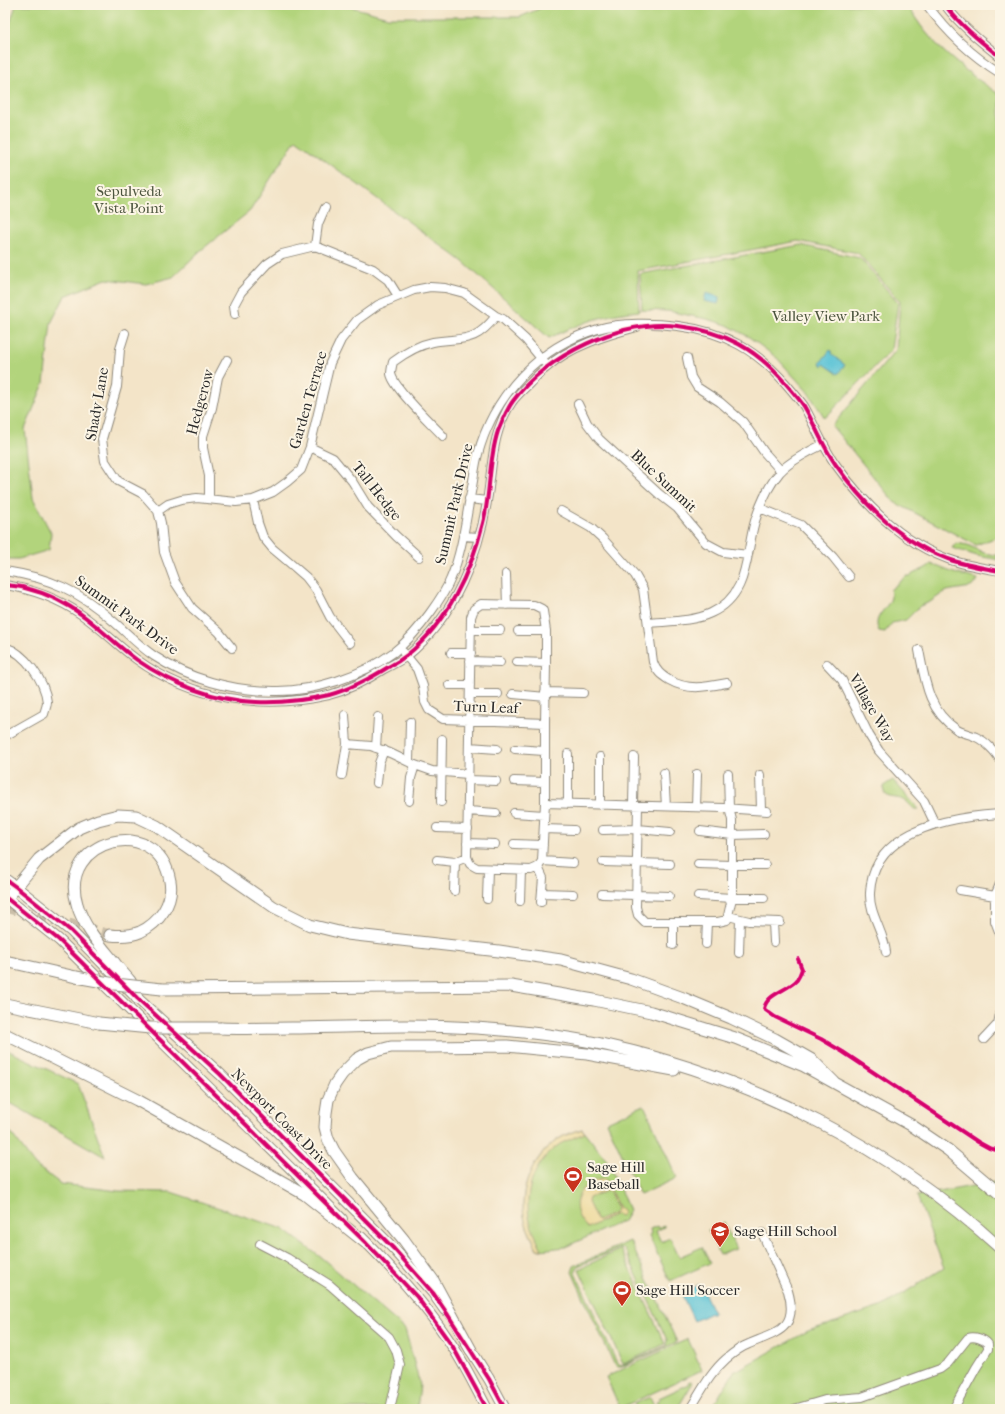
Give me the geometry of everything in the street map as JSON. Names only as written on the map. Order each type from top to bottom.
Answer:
[{"type":"highway","points":[[6,897],[39,859],[79,828],[98,820],[118,815],[136,816],[157,826],[274,907],[310,925],[347,934],[498,951],[561,960],[631,979],[683,998],[731,1018],[775,1039],[812,1060],[834,1082]]},
{"type":"highway","points":[[110,935],[124,936],[139,932],[153,924],[163,914],[169,900],[171,886],[168,870],[161,858],[151,848],[138,842],[125,840],[111,842],[98,847],[88,854],[79,867],[73,890],[77,905],[83,918],[102,948],[129,981],[138,998]]},
{"type":"highway","points":[[5,961],[115,984],[162,989],[511,986],[594,1000],[651,1012],[735,1038],[804,1066],[911,1125],[948,1150],[1000,1194]]},
{"type":"highway","points":[[5,1004],[99,1023],[150,1028],[387,1026],[474,1028],[530,1033],[609,1046],[698,1071],[780,1103],[861,1145],[924,1186],[1000,1248]]},
{"type":"highway","points":[[5,1034],[137,1100],[304,1194],[366,1243]]},
{"type":"highway","points":[[471,1350],[433,1280],[404,1240],[353,1178],[334,1151],[328,1139],[325,1127],[328,1100],[335,1084],[342,1074],[357,1059],[368,1053],[391,1047],[507,1046],[587,1054],[669,1069],[698,1071]]},
{"type":"main road","name":"Newport Coast Drive","points":[[5,879],[71,931],[138,998],[220,1074],[394,1249],[432,1293],[490,1380],[505,1409]]},
{"type":"main road","name":"Newport Coast Drive","points":[[6,897],[58,940],[366,1243],[417,1297],[453,1347],[487,1409]]},
{"type":"street","points":[[927,5],[944,27],[984,63],[1000,73]]},
{"type":"street","points":[[945,5],[976,38],[1000,56]]},
{"type":"street","points":[[315,246],[318,224],[325,208]]},
{"type":"street","points":[[235,314],[234,305],[241,292],[267,264],[282,254],[315,246],[373,269],[388,280],[398,296]]},
{"type":"street","name":"Garden Terrace","points":[[158,511],[168,504],[181,500],[197,498],[236,502],[254,500],[273,492],[301,470],[310,447],[330,363],[341,340],[357,320],[367,312],[378,305],[414,290],[430,287],[445,288],[464,293],[496,316],[503,319],[520,335],[547,366]]},
{"type":"street","points":[[443,436],[401,391],[393,379],[391,372],[393,362],[414,349],[431,342],[466,339],[481,332],[496,316]]},
{"type":"street","name":"Summit Park Drive","points":[[5,585],[25,588],[57,600],[82,615],[137,660],[172,681],[214,696],[253,702],[285,701],[329,695],[351,687],[371,678],[406,656],[429,634],[444,614],[463,582],[484,520],[493,446],[512,402],[547,366],[570,352],[592,341],[648,324]]},
{"type":"street","name":"Summit Park Drive","points":[[5,571],[44,579],[63,586],[94,606],[155,657],[186,673],[217,684],[243,689],[278,691],[323,685],[347,678],[383,659],[399,647],[421,625],[444,593],[451,579],[458,558],[478,454],[494,412],[519,378],[541,358],[572,339],[599,328],[616,325],[648,324],[678,326],[708,332],[732,340],[752,351],[780,376],[802,403],[835,464],[863,499],[889,524],[926,549],[948,559],[977,567],[1000,571]]},
{"type":"street","name":"Shady Lane","points":[[125,333],[120,349],[117,387],[102,439],[105,461],[118,481],[143,494],[158,511]]},
{"type":"street","points":[[687,358],[691,377],[697,387],[720,402],[743,422],[764,452],[781,471]]},
{"type":"street","name":"Hedgerow","points":[[209,499],[209,476],[203,448],[203,436],[212,408],[218,377],[227,360]]},
{"type":"street","name":"Blue Summit","points":[[578,404],[586,423],[599,439],[659,494],[677,508],[706,542],[723,552],[748,555]]},
{"type":"street","points":[[648,623],[697,619],[712,613],[734,595],[744,574],[755,521],[767,494],[781,471],[803,455],[824,444]]},
{"type":"street","name":"Tall Hedge","points":[[310,447],[333,458],[352,481],[368,507],[419,558]]},
{"type":"street","points":[[469,499],[487,501]]},
{"type":"street","points":[[254,500],[258,523],[264,537],[272,548],[306,577],[316,590],[330,617],[350,643]]},
{"type":"street","points":[[760,508],[801,525],[849,577]]},
{"type":"street","points":[[158,511],[161,523],[164,552],[175,582],[192,608],[219,632],[232,648]]},
{"type":"street","points":[[561,511],[591,528],[603,539],[635,575],[643,589],[653,662],[657,671],[662,676],[677,684],[688,687],[712,686],[726,683]]},
{"type":"street","points":[[463,536],[479,538]]},
{"type":"street","points":[[506,574],[506,605]]},
{"type":"street","points":[[541,902],[543,878],[540,864],[543,845],[545,803],[544,723],[546,694],[546,631],[543,611],[534,605],[481,604],[474,609],[471,618],[467,857],[470,864],[477,868],[488,869],[531,870],[540,864],[573,863]]},
{"type":"street","points":[[471,630],[500,630]]},
{"type":"street","points":[[518,631],[546,631]]},
{"type":"street","points":[[5,647],[19,655],[38,677],[47,703],[44,714],[5,736]]},
{"type":"street","name":"Turn Leaf","points":[[399,647],[417,669],[423,686],[425,702],[429,710],[443,719],[544,723]]},
{"type":"street","points":[[919,650],[926,687],[939,714],[956,730],[977,737],[997,754],[1000,760]]},
{"type":"street","points":[[451,653],[500,662]]},
{"type":"street","points":[[517,662],[546,663]]},
{"type":"street","name":"Village Way","points":[[827,664],[842,680],[869,735],[879,751],[924,801],[935,824]]},
{"type":"street","points":[[449,684],[470,685]]},
{"type":"street","points":[[513,694],[583,693]]},
{"type":"street","points":[[470,694],[498,694]]},
{"type":"street","points":[[342,775],[347,744],[345,715]]},
{"type":"street","points":[[377,783],[380,749],[378,717]]},
{"type":"street","points":[[409,801],[412,764],[410,722]]},
{"type":"street","points":[[441,802],[442,738]]},
{"type":"street","points":[[347,744],[372,746],[412,764],[432,771],[496,781]]},
{"type":"street","points":[[469,747],[497,749]]},
{"type":"street","points":[[515,749],[544,751]]},
{"type":"street","points":[[568,754],[568,804]]},
{"type":"street","points":[[600,757],[600,805]]},
{"type":"street","points":[[634,757],[638,829],[636,895],[638,915],[645,922],[718,922],[727,918],[749,921],[776,922],[774,942]]},
{"type":"street","points":[[664,773],[666,806]]},
{"type":"street","points":[[696,807],[697,774]]},
{"type":"street","points":[[727,918],[732,898],[732,820],[729,808],[728,774]]},
{"type":"street","points":[[545,803],[764,810],[760,775]]},
{"type":"street","points":[[514,781],[544,782]]},
{"type":"street","points":[[468,811],[496,813]]},
{"type":"street","points":[[514,813],[544,815]]},
{"type":"street","points":[[886,952],[885,944],[875,918],[870,894],[875,872],[881,860],[892,846],[908,835],[935,824],[979,815],[1000,814]]},
{"type":"street","points":[[437,828],[468,829]]},
{"type":"street","points":[[544,829],[574,830]]},
{"type":"street","points":[[603,830],[638,829],[670,832]]},
{"type":"street","points":[[700,831],[732,835],[764,834]]},
{"type":"street","points":[[467,842],[495,844]]},
{"type":"street","points":[[514,844],[543,845]]},
{"type":"street","points":[[437,860],[454,862],[467,857]]},
{"type":"street","points":[[454,862],[454,891]]},
{"type":"street","points":[[603,862],[670,864]]},
{"type":"street","points":[[698,864],[765,865]]},
{"type":"street","points":[[487,900],[488,869]]},
{"type":"street","points":[[520,901],[521,870]]},
{"type":"street","points":[[1000,884],[995,896],[995,921],[1000,934]]},
{"type":"street","points":[[960,890],[995,896]]},
{"type":"street","points":[[542,893],[572,894]]},
{"type":"street","points":[[602,894],[669,896]]},
{"type":"street","points":[[698,896],[764,898]]},
{"type":"street","points":[[739,953],[740,919]]},
{"type":"street","points":[[673,922],[673,945]]},
{"type":"street","points":[[706,944],[707,922]]},
{"type":"street","points":[[984,1039],[998,1024],[1000,1014]]},
{"type":"street","points":[[690,1409],[714,1371],[726,1359],[748,1344],[776,1333],[784,1327],[791,1314],[791,1299],[762,1233]]},
{"type":"street","points":[[260,1244],[287,1258],[330,1284],[389,1337],[396,1350],[400,1365],[390,1409]]},
{"type":"street","points":[[794,1409],[825,1400],[862,1397],[944,1366],[968,1338],[973,1336],[986,1341],[988,1344],[988,1349],[952,1409]]},
{"type":"green space","name":"Sepulveda Vista Point","points":[[16,5],[344,5],[388,17],[520,17],[548,5],[908,5],[916,19],[936,44],[960,66],[1000,95],[1000,536],[976,545],[894,502],[832,426],[896,350],[900,302],[858,253],[798,241],[638,271],[639,311],[615,314],[593,320],[549,338],[462,261],[296,139],[250,211],[200,251],[173,277],[146,284],[106,279],[65,296],[51,323],[44,383],[25,429],[33,498],[51,533],[49,550],[19,559],[5,559],[5,38]]},
{"type":"green space","name":"Valley View Park","points":[[801,245],[860,258],[898,303],[891,350],[825,418],[807,391],[777,358],[749,337],[727,325],[707,319],[668,311],[642,310],[640,274]]},
{"type":"green space","points":[[956,543],[968,545],[984,553],[1000,556],[1000,560],[977,556],[952,548]]},
{"type":"green space","points":[[931,564],[954,573],[978,579],[971,587],[946,591],[930,602],[920,606],[906,620],[892,623],[885,632],[879,631],[877,621],[890,601],[890,590],[907,576],[926,568]]},
{"type":"green space","points":[[893,780],[918,809],[914,809],[902,799],[890,797],[885,794],[885,786]]},
{"type":"green space","points":[[5,1049],[78,1084],[105,1157],[5,1100]]},
{"type":"green space","points":[[644,1105],[677,1178],[640,1195],[607,1122]]},
{"type":"green space","points":[[5,1125],[35,1165],[61,1184],[118,1191],[171,1192],[283,1229],[323,1259],[405,1329],[420,1385],[417,1409],[5,1409]]},
{"type":"green space","name":"Sage Hill Baseball","points":[[582,1129],[608,1162],[629,1210],[625,1220],[565,1247],[540,1250],[537,1249],[526,1225],[523,1210],[525,1187],[529,1176],[540,1156],[548,1147],[560,1138]]},
{"type":"green space","points":[[1000,1181],[1000,1409],[711,1409],[734,1372],[808,1331],[883,1306],[944,1268],[917,1196]]},
{"type":"green space","points":[[724,1223],[736,1249],[720,1255],[708,1230]]},
{"type":"green space","points":[[664,1225],[664,1227],[656,1231],[661,1242],[670,1238],[679,1257],[702,1247],[710,1263],[670,1281],[649,1236],[651,1233],[650,1229],[657,1226],[658,1228]]},
{"type":"green space","points":[[630,1241],[677,1342],[622,1367],[618,1367],[614,1364],[572,1272],[574,1266]],"holes":[[[620,1248],[624,1248],[667,1340],[666,1346],[621,1366],[617,1363],[575,1272],[578,1266]]]},
{"type":"green space","name":"Sage Hill Soccer","points":[[621,1249],[665,1344],[623,1364],[579,1269]]},
{"type":"green space","points":[[688,1339],[702,1370],[620,1408],[606,1377]]},
{"type":"green space","points":[[691,1381],[692,1384],[677,1409],[659,1409],[656,1401],[660,1400],[659,1398],[689,1384],[688,1382]]},
{"type":"green space","points":[[650,1397],[656,1409],[637,1409],[634,1404]]},
{"type":"sand","points":[[582,1129],[585,1133],[560,1144],[543,1159],[533,1178],[528,1200],[528,1211],[531,1226],[542,1250],[537,1249],[526,1225],[523,1210],[525,1187],[529,1176],[540,1156],[548,1147],[560,1138]]},
{"type":"sand","points":[[605,1179],[619,1208],[623,1210],[623,1214],[620,1216],[616,1214],[588,1228],[581,1221],[577,1213],[576,1205],[582,1190],[587,1185],[595,1181]],"holes":[[[606,1191],[610,1192],[617,1209],[615,1213],[599,1220],[596,1219],[588,1202],[589,1198]]]},
{"type":"water","points":[[706,293],[720,297],[718,304],[704,301]]},
{"type":"water","points":[[830,350],[832,352],[831,354],[845,365],[838,374],[824,364],[822,366],[820,363]]},
{"type":"water","points":[[700,1284],[714,1313],[694,1321],[681,1293]]},
{"type":"tunnel","points":[[5,907],[110,935]]},
{"type":"cycle path","points":[[945,5],[964,26],[1000,57]]},
{"type":"cycle path","points":[[5,585],[33,590],[64,603],[85,617],[137,660],[178,683],[209,694],[240,701],[274,702],[312,698],[345,690],[376,675],[407,655],[434,628],[456,595],[472,560],[486,512],[491,465],[498,431],[513,401],[528,384],[545,369],[565,355],[610,335],[633,328],[656,325],[695,328],[710,332],[725,337],[764,361],[776,372],[804,406],[827,451],[847,480],[871,508],[885,521],[915,543],[931,552],[960,563],[1000,571]]},
{"type":"cycle path","points":[[5,879],[71,931],[137,998],[220,1074],[394,1249],[433,1293],[489,1379],[505,1409]]},
{"type":"cycle path","points":[[5,897],[59,940],[366,1243],[417,1297],[453,1347],[487,1409]]},
{"type":"cycle path","points":[[798,959],[802,969],[797,980],[773,996],[766,1004],[764,1009],[775,1017],[821,1039],[843,1052],[978,1142],[989,1148],[1000,1151]]},
{"type":"place","name":"Sage Hill Baseball","points":[[573,1193]]},
{"type":"place","name":"Sage Hill School","points":[[720,1248]]},
{"type":"place","name":"Sage Hill Soccer","points":[[622,1307]]}]
